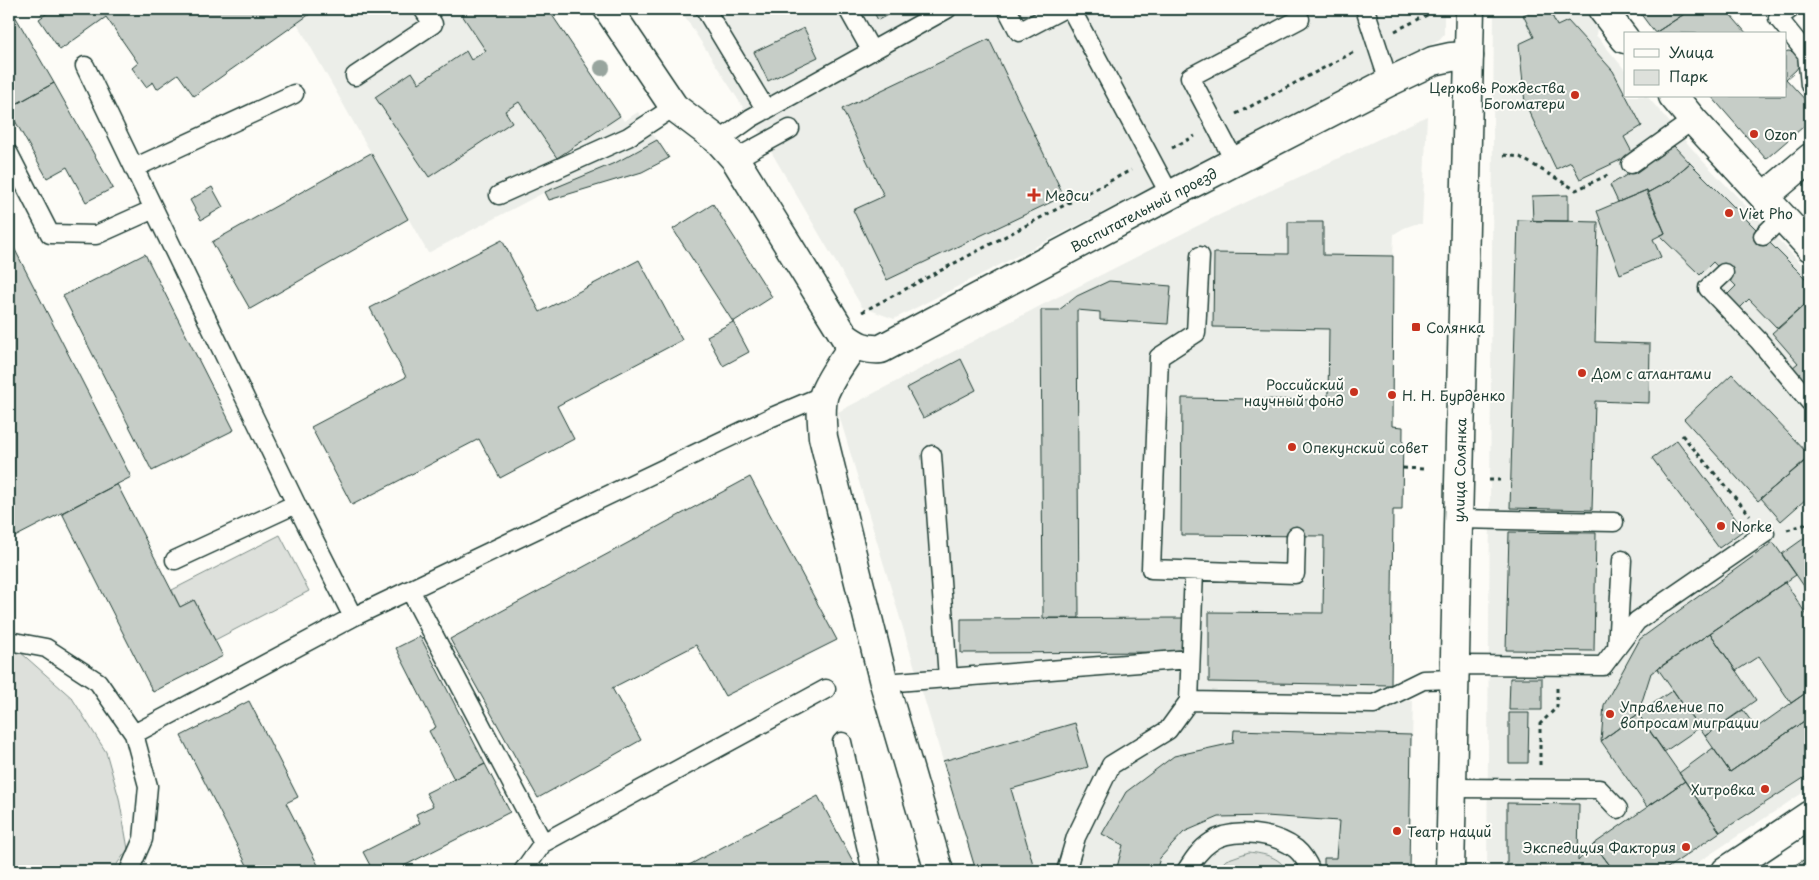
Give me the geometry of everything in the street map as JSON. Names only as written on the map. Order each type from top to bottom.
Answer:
[{"type":"street","points":[[608,9],[674,107],[727,150],[845,335],[834,375],[824,395],[822,412],[823,437],[884,684],[939,871]]},
{"type":"street","name":"улица Солянка","points":[[1450,871],[1470,9]]},
{"type":"street","points":[[1602,9],[1624,38]]},
{"type":"street","name":"Воспитательный проезд","points":[[845,335],[861,348],[881,349],[1389,82],[1433,61],[1450,57],[1469,56]]},
{"type":"street","points":[[1675,98],[1810,246]]},
{"type":"street","points":[[1765,196],[1810,158]]},
{"type":"street","points":[[1726,871],[1810,815]]},
{"type":"lane","points":[[355,76],[433,24],[423,9]]},
{"type":"lane","points":[[705,9],[766,110]]},
{"type":"lane","points":[[848,9],[871,50]]},
{"type":"lane","points":[[727,150],[751,118],[947,9]]},
{"type":"lane","points":[[1007,9],[1019,32],[1064,9]]},
{"type":"lane","points":[[1072,9],[1170,196]]},
{"type":"lane","points":[[1365,9],[1389,82]]},
{"type":"lane","points":[[1790,9],[1778,18],[1807,54],[1810,84]]},
{"type":"lane","points":[[1235,162],[1190,77],[1300,19]]},
{"type":"lane","points":[[85,66],[352,617]]},
{"type":"lane","points":[[134,168],[294,94]]},
{"type":"lane","points":[[499,195],[628,137],[674,107]]},
{"type":"lane","points":[[1631,164],[1693,120]]},
{"type":"lane","points":[[727,150],[790,129]]},
{"type":"lane","points":[[9,154],[50,234],[96,235],[154,208]]},
{"type":"lane","points":[[1763,236],[1783,216]]},
{"type":"lane","points":[[1200,256],[1196,333],[1159,357],[1151,569],[1295,574],[1296,536]]},
{"type":"lane","points":[[1724,273],[1708,288],[1759,341],[1810,402]]},
{"type":"lane","points":[[134,734],[352,617],[772,417],[824,395]]},
{"type":"lane","points":[[932,456],[948,678]]},
{"type":"lane","points":[[175,560],[296,504]]},
{"type":"lane","points":[[1457,519],[1614,522]]},
{"type":"lane","points":[[1189,701],[1374,704],[1423,680],[1454,672],[1557,666],[1604,666],[1637,621],[1765,533]]},
{"type":"lane","points":[[1618,648],[1622,560]]},
{"type":"lane","points":[[1066,871],[1076,837],[1110,765],[1168,730],[1189,701],[1194,571]]},
{"type":"lane","points":[[410,590],[543,844]]},
{"type":"lane","points":[[9,641],[46,648],[98,682],[134,734],[148,786],[143,839],[129,871]]},
{"type":"lane","points":[[884,684],[1190,660]]},
{"type":"lane","points":[[523,871],[543,844],[826,689]]},
{"type":"lane","points":[[842,742],[872,871]]},
{"type":"lane","points":[[1452,788],[1599,789],[1618,808]]},
{"type":"lane","points":[[1186,871],[1194,858],[1212,841],[1233,833],[1254,834],[1276,839],[1296,849],[1309,865],[1311,871]]},
{"type":"path","points":[[845,335],[1151,159],[1435,10]]},
{"type":"path","points":[[1504,155],[1520,156],[1576,190],[1631,164]]},
{"type":"path","points":[[1682,435],[1765,533]]},
{"type":"path","points":[[1403,468],[1424,469]]},
{"type":"path","points":[[1489,480],[1500,480]]},
{"type":"path","points":[[1540,788],[1540,724],[1557,707],[1557,666]]},
{"type":"shaded area","points":[[53,9],[548,9],[624,121],[638,112],[669,158],[642,172],[549,200],[545,192],[428,253],[297,23],[178,74],[157,89],[153,82],[146,87],[132,68],[138,63],[106,18],[60,50],[39,19]]},
{"type":"shaded area","points":[[680,9],[1444,9],[1444,34],[1438,41],[894,319],[862,307],[766,143]]},
{"type":"shaded area","points":[[1494,9],[1583,9],[1597,28],[1596,35],[1624,69],[1624,98],[1649,98],[1701,159],[1810,273],[1810,788],[1685,871],[1487,871]]},
{"type":"shaded area","points":[[1427,116],[1422,224],[1415,224],[1394,234],[1393,256],[1392,426],[1403,427],[1402,510],[1393,510],[1391,685],[1387,684],[1387,688],[1388,693],[1402,700],[1413,700],[1409,871],[976,871],[838,412],[1211,219]]},
{"type":"green space","points":[[280,535],[309,591],[215,640],[194,600],[180,607],[172,590]]},
{"type":"green space","points":[[9,651],[19,651],[72,698],[106,752],[119,798],[128,849],[112,871],[9,871]]},
{"type":"green space","points":[[1249,852],[1266,855],[1275,859],[1287,871],[1215,871],[1226,860]]},
{"type":"building","points":[[9,9],[11,9],[54,83],[9,108]]},
{"type":"building","points":[[53,9],[317,9],[194,96],[178,74],[157,89],[153,82],[146,87],[132,68],[138,63],[106,17],[60,50],[39,19]]},
{"type":"building","points":[[458,9],[548,9],[620,116],[557,158],[519,102],[505,111],[512,122],[429,177],[375,97],[412,72],[419,83],[466,51],[471,60],[486,51]]},
{"type":"building","points":[[872,9],[899,9],[878,20]]},
{"type":"building","name":"Церковь Рождества Богоматери","points":[[1537,9],[1549,9],[1557,26],[1568,21],[1613,71],[1624,92],[1624,98],[1627,98],[1642,126],[1624,137],[1633,154],[1580,179],[1571,162],[1556,169],[1525,103],[1519,44],[1534,37],[1523,15]]},
{"type":"building","points":[[1637,9],[1692,9],[1657,32],[1654,32]]},
{"type":"building","points":[[1692,9],[1733,9],[1729,13],[1745,32],[1657,32]]},
{"type":"building","points":[[804,28],[818,57],[768,81],[754,52]]},
{"type":"building","points":[[989,39],[1064,196],[887,280],[853,210],[884,196],[842,109]]},
{"type":"building","points":[[1786,52],[1795,52],[1799,57],[1800,64],[1786,79]]},
{"type":"building","points":[[1786,79],[1810,105],[1810,121],[1766,159],[1713,98],[1786,98]]},
{"type":"building","points":[[54,83],[113,188],[86,202],[67,167],[47,178],[9,110],[9,108]]},
{"type":"building","points":[[657,140],[669,158],[642,172],[549,200],[545,192],[617,162]]},
{"type":"building","points":[[1674,146],[1690,163],[1669,181],[1647,193],[1647,190],[1618,202],[1610,185]]},
{"type":"building","points":[[371,153],[408,219],[250,309],[212,242]]},
{"type":"building","points":[[1690,163],[1810,283],[1810,300],[1778,329],[1749,299],[1739,309],[1726,296],[1736,286],[1713,262],[1700,275],[1660,236],[1665,233],[1647,193],[1669,181]]},
{"type":"building","points":[[212,187],[223,207],[201,220],[190,200]]},
{"type":"building","points":[[1647,190],[1665,233],[1653,239],[1661,257],[1620,274],[1597,211]]},
{"type":"building","points":[[1568,195],[1568,221],[1533,221],[1532,196]]},
{"type":"building","points":[[713,204],[772,297],[733,322],[673,229]]},
{"type":"building","name":"Дом с атлантами","points":[[1518,220],[1598,222],[1595,342],[1650,344],[1649,403],[1595,401],[1592,510],[1510,508]]},
{"type":"building","name":"Опекунский совет","points":[[1288,222],[1323,222],[1323,255],[1393,256],[1392,426],[1403,427],[1402,510],[1393,510],[1391,685],[1209,682],[1209,612],[1323,613],[1324,536],[1181,535],[1182,398],[1328,400],[1329,329],[1213,327],[1214,253],[1288,254]]},
{"type":"building","points":[[9,238],[131,477],[9,540]]},
{"type":"building","points":[[502,240],[540,312],[639,260],[682,340],[557,406],[574,439],[500,478],[479,439],[352,505],[311,427],[406,377],[370,308]]},
{"type":"building","points":[[145,254],[234,430],[152,471],[63,296]]},
{"type":"building","points":[[1109,281],[1171,286],[1168,324],[1100,320],[1100,312],[1077,310],[1079,618],[1043,618],[1041,310],[1059,310],[1077,296]]},
{"type":"building","points":[[1810,300],[1810,389],[1792,368],[1798,363],[1772,333]]},
{"type":"building","points":[[733,322],[749,352],[723,366],[707,336]]},
{"type":"building","points":[[961,359],[976,390],[923,418],[907,388]]},
{"type":"building","points":[[1732,374],[1810,456],[1758,501],[1684,419]]},
{"type":"building","points":[[1677,440],[1744,530],[1719,548],[1652,458]]},
{"type":"building","points":[[1810,457],[1810,504],[1806,499],[1781,521],[1761,498]]},
{"type":"building","points":[[750,477],[837,640],[725,696],[696,645],[612,688],[641,740],[538,798],[450,639]]},
{"type":"building","points":[[117,484],[180,607],[194,600],[223,656],[153,692],[62,513]]},
{"type":"building","points":[[1509,532],[1596,533],[1594,651],[1506,650]]},
{"type":"building","points":[[1810,534],[1810,595],[1782,554]]},
{"type":"building","points":[[1773,542],[1796,575],[1651,673],[1638,714],[1601,741],[1604,705],[1640,639]]},
{"type":"building","points":[[1785,582],[1810,620],[1810,633],[1805,637],[1810,644],[1810,690],[1791,703],[1759,656],[1736,671],[1710,633]]},
{"type":"building","points":[[1183,618],[1183,652],[961,653],[961,619]]},
{"type":"building","points":[[1710,633],[1756,700],[1705,736],[1658,669]]},
{"type":"building","points":[[420,636],[485,764],[454,779],[429,731],[436,727],[396,648]]},
{"type":"building","points":[[1510,678],[1542,678],[1542,710],[1509,710]]},
{"type":"building","points":[[1673,690],[1699,728],[1664,752],[1638,714]]},
{"type":"building","points":[[1810,690],[1810,717],[1730,772],[1705,736],[1743,710],[1756,728]]},
{"type":"building","points":[[249,701],[298,797],[286,803],[321,871],[250,871],[181,736]]},
{"type":"building","points":[[1509,713],[1529,713],[1528,763],[1509,763]]},
{"type":"building","points":[[1638,714],[1685,781],[1647,807],[1601,741]]},
{"type":"building","points":[[1810,717],[1810,774],[1720,832],[1679,773],[1713,748],[1730,772]]},
{"type":"building","points":[[1075,723],[1088,767],[1011,789],[1035,871],[976,871],[943,761]]},
{"type":"building","points":[[1234,730],[1411,735],[1409,871],[1324,871],[1324,858],[1336,858],[1339,821],[1266,816],[1219,817],[1184,832],[1160,858],[1156,871],[1116,871],[1123,845],[1102,834],[1126,792],[1174,756],[1233,743]]},
{"type":"building","points":[[485,764],[510,812],[394,871],[373,871],[363,852],[420,823],[416,814],[433,806],[426,793]]},
{"type":"building","points":[[1685,781],[1720,832],[1663,871],[1614,871],[1594,844]]},
{"type":"building","points":[[818,796],[856,867],[848,871],[678,871]]},
{"type":"building","points":[[1507,803],[1579,804],[1578,861],[1594,844],[1614,871],[1507,871]]},
{"type":"building","points":[[1810,856],[1810,871],[1785,871]]},
{"type":"place","name":"Церковь Рождества Богоматери","points":[[1575,95]]},
{"type":"place","name":"Ozon","points":[[1754,134]]},
{"type":"place","name":"Медси","points":[[1034,195]]},
{"type":"place","name":"Viet Pho","points":[[1729,213]]},
{"type":"place","name":"Солянка","points":[[1416,327]]},
{"type":"place","name":"Дом с атлантами","points":[[1582,373]]},
{"type":"place","name":"Российский научный фонд","points":[[1354,392]]},
{"type":"place","name":"Н. Н. Бурденко","points":[[1392,395]]},
{"type":"place","name":"Опекунский совет","points":[[1292,447]]},
{"type":"place","name":"Norke","points":[[1721,526]]},
{"type":"place","name":"Управление по вопросам миграции","points":[[1610,714]]},
{"type":"place","name":"Хитровка","points":[[1765,789]]},
{"type":"place","name":"Театр наций","points":[[1397,831]]},
{"type":"place","name":"Экспедиция Фактория","points":[[1686,847]]}]
